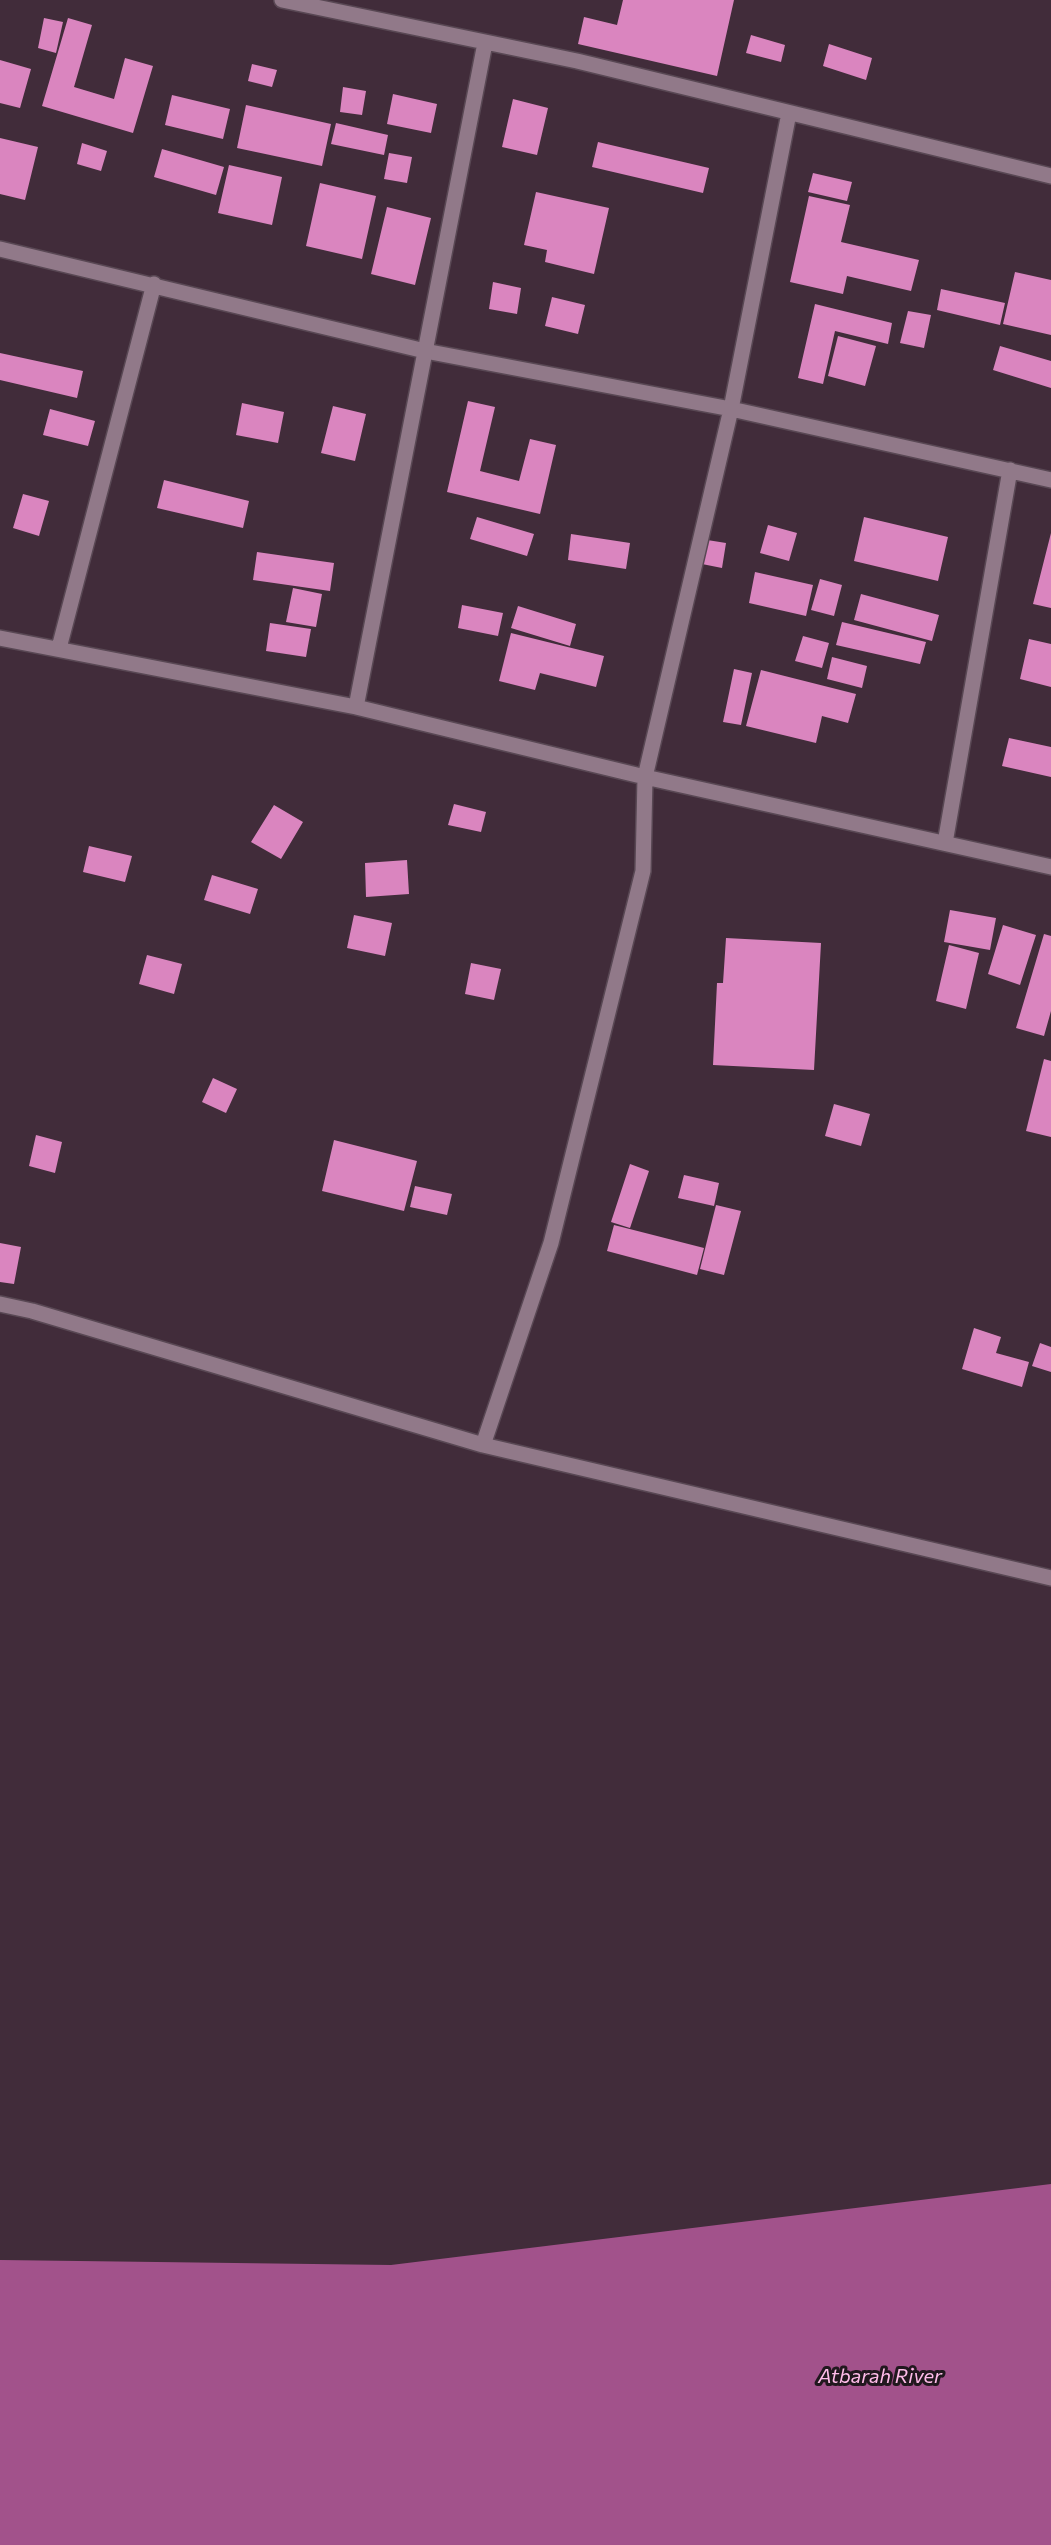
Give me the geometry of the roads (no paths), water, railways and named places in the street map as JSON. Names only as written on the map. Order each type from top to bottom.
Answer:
[{"type":"street","points":[[282,0],[577,61],[1051,176]]},
{"type":"street","points":[[356,707],[485,43]]},
{"type":"street","points":[[483,1444],[551,1243],[643,871],[645,777],[731,409],[789,113]]},
{"type":"street","points":[[0,249],[425,351],[731,409],[1051,480]]},
{"type":"street","points":[[59,648],[153,284]]},
{"type":"street","points":[[945,843],[1010,470]]},
{"type":"street","points":[[0,638],[356,707],[645,777],[1051,867]]},
{"type":"street","points":[[0,1304],[32,1311],[483,1444],[1051,1578]]},
{"type":"water","name":"Atbarah River","points":[[1051,2184],[1051,2545],[0,2545],[0,2260],[391,2265]]}]
